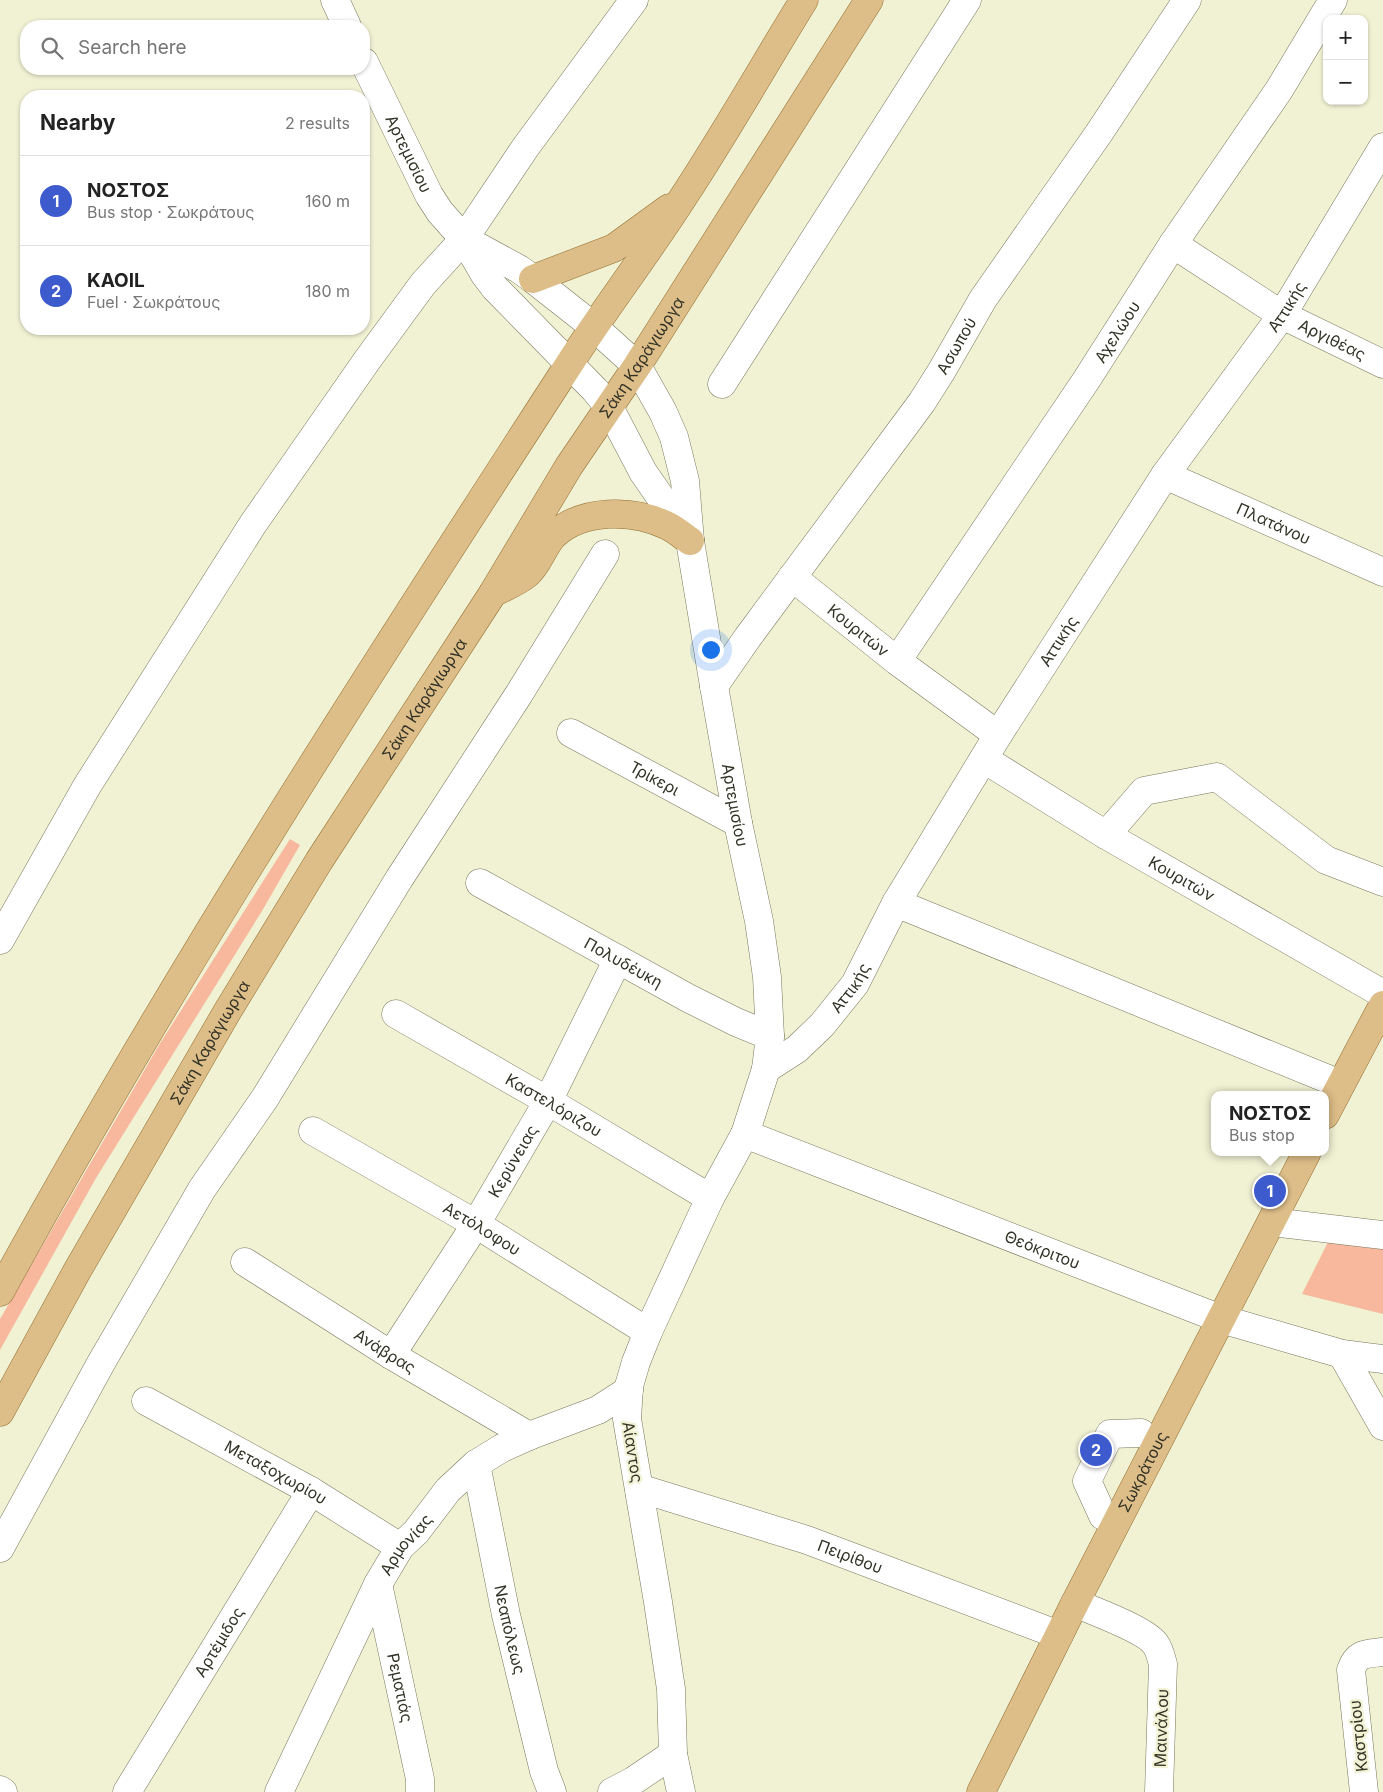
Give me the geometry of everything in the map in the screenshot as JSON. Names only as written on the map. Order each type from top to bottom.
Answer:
[{"type":"main road","points":[[0,1292],[83,1142],[268,834],[568,365],[684,197],[804,0]]},
{"type":"main road","name":"Σάκη Καράγιωργα","points":[[0,1412],[77,1271],[227,1012],[318,861],[493,592],[569,466],[636,366],[869,0]]},
{"type":"main road","points":[[533,279],[614,248],[684,197]]},
{"type":"main road","points":[[493,592],[528,574],[552,537],[568,524],[580,519],[612,514],[638,516],[668,526],[690,541]]},
{"type":"main road","points":[[1329,1106],[1383,1005]]},
{"type":"main road","name":"Σωκράτους","points":[[981,1792],[1075,1603],[1272,1222],[1304,1156]]},
{"type":"street","points":[[335,0],[344,20]]},
{"type":"street","points":[[0,940],[87,786],[253,524],[368,359],[423,284],[464,239],[525,148],[634,0]]},
{"type":"street","points":[[722,384],[967,0]]},
{"type":"street","name":"Ασωπού","points":[[714,686],[922,402],[983,299],[1099,133],[1188,0]]},
{"type":"street","name":"Αχελώου","points":[[897,661],[1087,379],[1173,244],[1278,90],[1333,0]]},
{"type":"street","name":"Αρτεμισίου","points":[[370,74],[428,194],[440,212],[464,239],[519,269],[533,279],[594,327],[636,366],[656,399],[674,437],[685,481],[690,541],[738,823],[760,921],[767,976],[770,1036],[766,1069]]},
{"type":"street","name":"Αττικής","points":[[766,1069],[797,1048],[822,1024],[855,984],[896,903],[998,735],[1165,475],[1282,315],[1383,147]]},
{"type":"street","points":[[464,239],[494,288],[568,365],[595,390],[609,407],[643,472],[690,541]]},
{"type":"street","name":"Αργιθέας","points":[[1173,244],[1282,315],[1383,364]]},
{"type":"street","name":"Πλατάνου","points":[[1165,475],[1383,572]]},
{"type":"street","points":[[0,1548],[101,1363],[202,1189],[265,1098],[399,879],[519,694],[605,554]]},
{"type":"street","name":"Κουριτών","points":[[792,577],[897,661],[998,735]]},
{"type":"street","name":"Τρίκερι","points":[[571,733],[738,823]]},
{"type":"street","name":"Κουριτών","points":[[984,759],[1106,835],[1383,994]]},
{"type":"street","points":[[1106,835],[1144,791],[1217,777],[1326,860],[1383,882]]},
{"type":"street","name":"Πολυδέυκη","points":[[480,883],[736,1022],[770,1036]]},
{"type":"street","points":[[896,903],[1340,1084]]},
{"type":"street","name":"Κερύνειας","points":[[391,1355],[476,1224],[548,1101],[618,959]]},
{"type":"street","name":"Καστελόριζου","points":[[396,1014],[548,1101],[710,1198]]},
{"type":"street","points":[[745,1134],[766,1069]]},
{"type":"street","name":"Αετόλοφου","points":[[313,1131],[476,1224],[648,1332]]},
{"type":"street","name":"Αίαντoς","points":[[680,1792],[673,1754],[671,1689],[628,1419],[629,1390],[636,1362],[648,1332],[710,1198],[745,1134]]},
{"type":"street","name":"Θεόκριτου","points":[[745,1134],[1221,1319],[1342,1354],[1383,1359]]},
{"type":"street","points":[[1272,1222],[1383,1235]]},
{"type":"street","name":"Ανάβρας","points":[[245,1262],[391,1355],[529,1436]]},
{"type":"street","points":[[1342,1354],[1383,1426]]},
{"type":"street","name":"Αρμονίας","points":[[279,1792],[378,1584],[400,1547],[416,1532],[448,1490],[476,1464],[502,1448],[598,1410],[629,1390]]},
{"type":"street","name":"Μεταξοχωρίου","points":[[146,1401],[311,1491],[400,1547]]},
{"type":"street","points":[[1103,1516],[1087,1481],[1110,1434],[1141,1433]]},
{"type":"street","name":"Νεαπόλεως","points":[[476,1464],[506,1615],[544,1771],[552,1792]]},
{"type":"street","name":"Πειρίθου","points":[[639,1488],[806,1540],[1059,1635]]},
{"type":"street","name":"Αρτέμιδος","points":[[127,1792],[311,1491]]},
{"type":"street","name":"Ρεματιάς","points":[[378,1584],[420,1779],[420,1792]]},
{"type":"street","name":"Μαινάλου","points":[[1075,1603],[1144,1635],[1156,1645],[1163,1664],[1160,1792]]},
{"type":"street","name":"Καστρίου","points":[[1364,1792],[1352,1670],[1354,1663],[1360,1655],[1383,1652]]},
{"type":"street","points":[[612,1792],[634,1781],[673,1754]]},
{"type":"shaded area","points":[[290,839],[300,845],[262,911],[96,1178],[0,1350],[0,1319],[159,1045]]},
{"type":"shaded area","points":[[1329,1240],[1383,1247],[1383,1314],[1302,1294]]},
{"type":"place","name":"ΝΟΣΤΟΣ","points":[[1270,1191]]},
{"type":"place","name":"KAOIL","points":[[1096,1450]]}]
